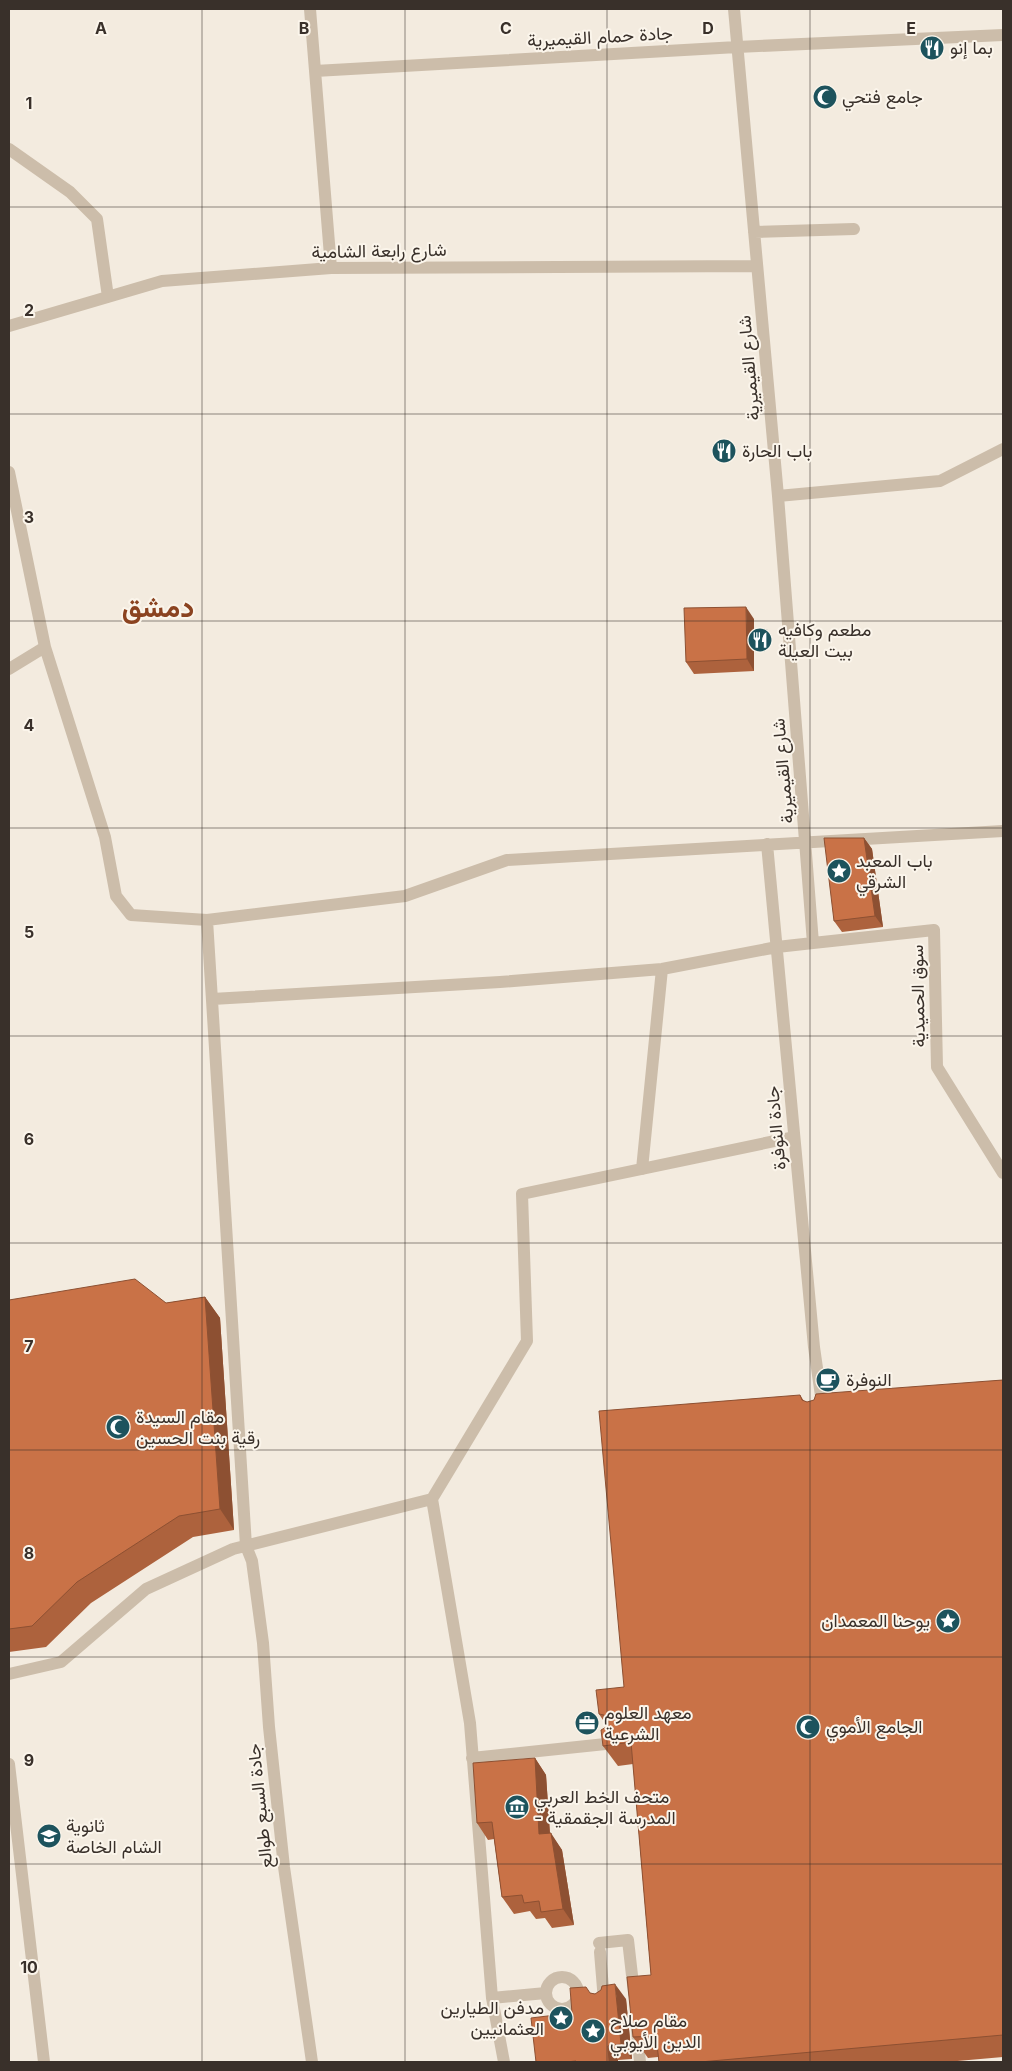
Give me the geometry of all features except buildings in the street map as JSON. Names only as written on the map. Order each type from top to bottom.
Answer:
[{"type":"street","points":[[310,9],[331,268]]},
{"type":"street","name":"شارع القيميرية","points":[[734,9],[807,844]]},
{"type":"street","name":"جادة حمام القيميرية","points":[[314,71],[737,47],[1003,35]]},
{"type":"street","points":[[9,149],[70,192],[97,219],[108,297]]},
{"type":"street","points":[[754,232],[854,229]]},
{"type":"street","name":"شارع رابعة الشامية","points":[[9,326],[162,281],[331,268],[757,266]]},
{"type":"street","points":[[778,496],[940,481],[1003,449]]},
{"type":"street","points":[[9,472],[45,647],[105,837],[116,896],[131,915],[207,920],[405,896],[507,860],[767,844],[807,844],[1003,831]]},
{"type":"street","points":[[9,669],[45,647]]},
{"type":"street","name":"جادة النوفرة","points":[[767,844],[814,1347],[826,1410]]},
{"type":"street","points":[[212,999],[500,982],[662,969],[777,947],[813,943],[807,844]]},
{"type":"street","name":"جادة السبع طوالع","points":[[207,920],[246,1546],[252,1561],[263,1643],[269,1727],[284,1867],[312,2062]]},
{"type":"street","name":"سوق الحميدية","points":[[813,943],[934,930],[937,1066],[1003,1173]]},
{"type":"street","points":[[642,1169],[662,969]]},
{"type":"street","points":[[504,2062],[492,1998],[470,1723],[432,1499],[528,1341],[522,1194],[794,1137]]},
{"type":"street","points":[[9,1674],[61,1662],[146,1589],[233,1549],[432,1499]]},
{"type":"street","points":[[472,1758],[614,1742]]},
{"type":"street","points":[[9,1764],[44,2062]]},
{"type":"street","points":[[578,1991],[604,1995],[600,1947],[628,1940],[640,2062]]},
{"type":"street","points":[[564,1978],[573,1982],[578,1991],[572,2006],[563,2009],[553,2006],[549,2002],[546,1993],[550,1983],[564,1978]]},
{"type":"street","points":[[492,1998],[546,1993]]},
{"type":"place","name":"بما إنو","points":[[932,48]]},
{"type":"place","name":"جامع فتحي","points":[[825,97]]},
{"type":"place","name":"باب الحارة","points":[[724,451]]},
{"type":"place","name":"مطعم وكافيه بيت العيلة","points":[[760,640]]},
{"type":"place","name":"باب المعبد الشرقي","points":[[839,871]]},
{"type":"place","name":"النوفرة","points":[[828,1380]]},
{"type":"place","name":"مقام السيدة رقية بنت الحسين","points":[[118,1427]]},
{"type":"place","name":"يوحنا المعمدان","points":[[948,1621]]},
{"type":"place","name":"معهد العلوم الشرعية","points":[[587,1723]]},
{"type":"place","name":"الجامع الأموي","points":[[808,1727]]},
{"type":"place","name":"متحف الخط العربي - المدرسة الجقمقية","points":[[517,1807]]},
{"type":"place","name":"ثانوية الشام الخاصة","points":[[49,1836]]},
{"type":"place","name":"مدفن الطيارين العثمانيين","points":[[561,2018]]},
{"type":"place","name":"مقام صلاح الدين الأيوبي","points":[[593,2031]]},
{"type":"district","name":"دمشق","points":[[158,607]]}]
